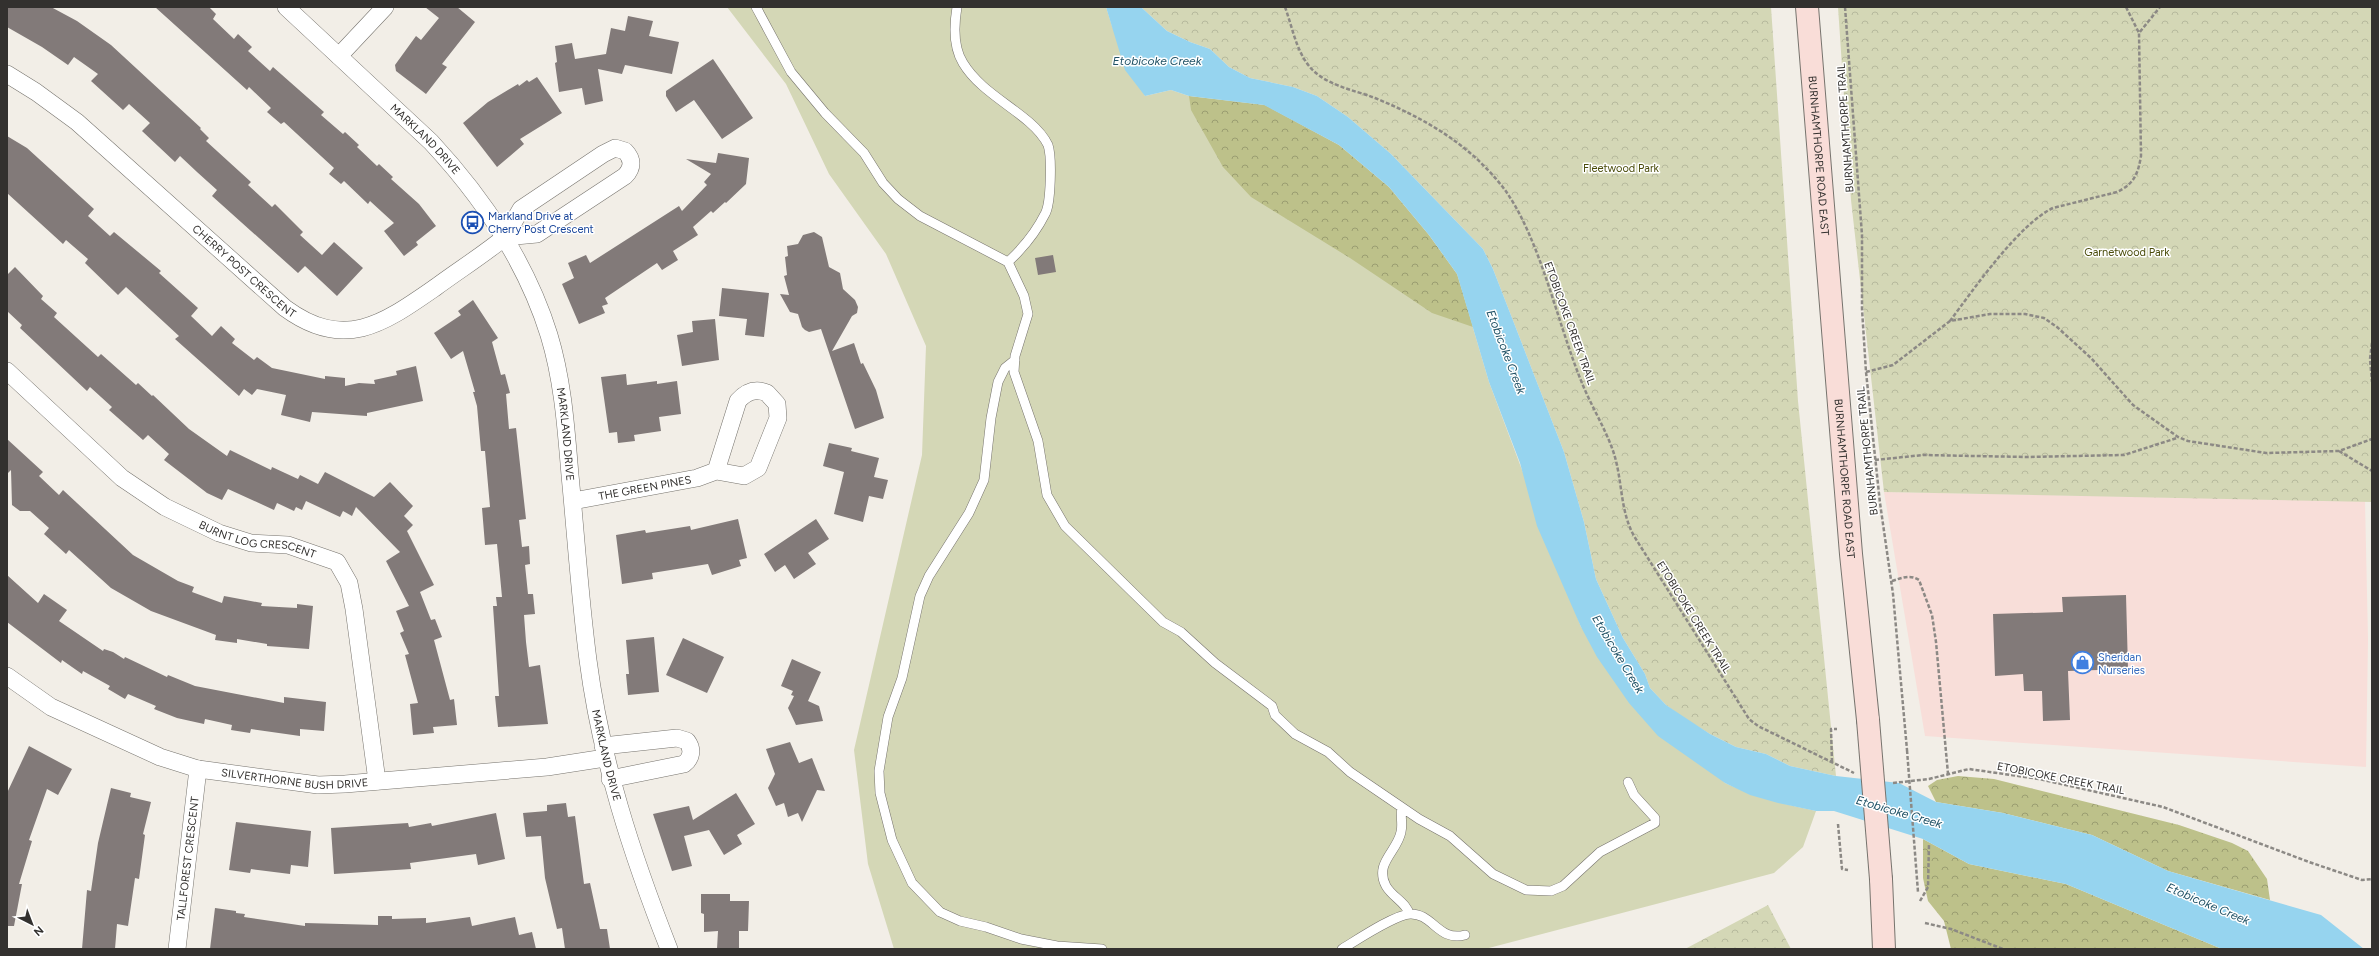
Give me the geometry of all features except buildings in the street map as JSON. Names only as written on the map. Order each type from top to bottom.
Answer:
[{"type":"main road","name":"BURNHAMTHORPE ROAD EAST","points":[[1807,7],[1851,554],[1868,720],[1881,879],[1884,949]]},
{"type":"street","name":"MARKLAND DRIVE","points":[[286,7],[431,142],[451,164],[505,237],[541,310],[556,362],[566,415],[588,660],[604,752],[610,779],[644,886],[670,949]]},
{"type":"street","points":[[339,56],[385,7]]},
{"type":"street","name":"CHERRY POST CRESCENT","points":[[7,74],[36,92],[77,122],[285,308],[302,321],[321,328],[340,330],[377,325],[400,311],[505,237]]},
{"type":"street","points":[[612,149],[619,149],[625,151],[630,156],[631,167],[625,176],[538,234],[505,237],[521,209],[603,154],[612,149]]},
{"type":"street","name":"BURNT LOG CRESCENT","points":[[7,371],[122,478],[165,507],[219,533],[251,543],[288,545],[337,562],[349,583],[354,609],[377,781]]},
{"type":"street","points":[[753,391],[767,393],[777,404],[778,414],[758,468],[744,476],[716,471],[738,401],[746,394],[753,391]]},
{"type":"street","name":"THE GREEN PINES","points":[[573,501],[697,478],[716,471]]},
{"type":"street","name":"SILVERTHORNE BUSH DRIVE","points":[[7,676],[57,710],[160,757],[198,769],[318,785],[547,767],[604,752],[677,738],[684,740],[691,748],[689,758],[684,764],[610,779]]},
{"type":"street","name":"TALLFOREST CRESCENT","points":[[177,949],[198,769]]},
{"type":"lane","points":[[756,7],[791,72],[825,113],[864,153],[883,183],[898,199],[920,216],[1008,262],[1024,296],[1028,314],[1015,360],[1014,372],[1038,441],[1047,495],[1065,526],[1146,607],[1163,622],[1181,632],[1214,663],[1272,706],[1284,725],[1295,734],[1328,752],[1350,772],[1402,808],[1450,836],[1493,874],[1526,890],[1551,891],[1572,880],[1600,852],[1655,823],[1655,818],[1634,795],[1628,782]]},
{"type":"lane","points":[[957,7],[955,35],[962,62],[979,81],[1030,122],[1041,134],[1048,145],[1050,156],[1050,186],[1046,213],[1021,249],[1008,262]]},
{"type":"lane","points":[[1015,360],[1005,368],[998,382],[991,418],[984,480],[969,513],[928,576],[920,596],[902,678],[888,717],[879,771],[880,793],[892,840],[912,883],[940,912],[960,921],[986,927],[1021,939],[1057,946],[1102,949]]},
{"type":"lane","points":[[1402,808],[1400,817],[1401,832],[1382,868],[1388,889],[1408,909],[1409,914]]},
{"type":"lane","points":[[1342,949],[1374,930],[1409,914],[1423,917],[1444,934],[1458,937],[1465,935]]},
{"type":"path","name":"ETOBICOKE CREEK TRAIL","points":[[1285,7],[1305,60],[1314,72],[1334,83],[1410,113],[1431,124],[1475,156],[1486,166],[1506,192],[1531,240],[1580,378],[1612,448],[1619,472],[1625,513],[1634,536],[1749,719],[1758,726],[1846,771],[1860,775]]},
{"type":"path","name":"BURNHAMTHORPE TRAIL","points":[[1845,7],[1862,235],[1862,309],[1866,372],[1875,460],[1892,581],[1918,892]]},
{"type":"path","points":[[1866,372],[1893,366],[1950,322],[1972,292],[2024,230],[2044,212],[2053,208],[2117,192],[2126,188],[2138,174],[2140,156],[2139,33],[2126,7]]},
{"type":"path","points":[[2139,33],[2160,7]]},
{"type":"path","points":[[1950,322],[1974,316],[2006,313],[2025,314],[2044,318],[2074,341],[2133,405],[2178,437],[2246,451],[2339,451],[2372,439]]},
{"type":"path","points":[[2372,343],[2370,359],[2372,382]]},
{"type":"path","points":[[1875,460],[1923,455],[2027,457],[2124,455],[2178,437]]},
{"type":"path","points":[[2339,451],[2372,471]]},
{"type":"path","points":[[1892,581],[1906,576],[1914,576],[1920,580],[1932,615],[1936,642],[1948,774]]},
{"type":"path","points":[[1832,763],[1831,729],[1837,729]]},
{"type":"path","name":"ETOBICOKE CREEK TRAIL","points":[[1890,782],[1898,784],[1969,769],[2024,777],[2163,807],[2309,862],[2362,880],[2372,880]]},
{"type":"path","points":[[1838,824],[1842,869],[1848,870]]},
{"type":"path","points":[[1920,901],[1928,887],[1929,844]]},
{"type":"path","points":[[1926,922],[1951,929],[2003,949]]},
{"type":"shaded area","points":[[1884,492],[2365,501],[2368,639],[2366,767],[1925,736]]},
{"type":"green space","points":[[727,7],[1106,7],[1112,26],[1145,96],[1171,90],[1189,96],[1457,274],[1489,382],[1581,627],[1725,783],[1769,800],[1816,811],[1803,847],[1774,873],[1485,949],[894,949],[868,864],[854,750],[922,455],[926,346],[886,254],[829,174],[786,84]]},
{"type":"green space","name":"Fleetwood Park","points":[[1141,7],[1771,7],[1798,401],[1836,776],[1790,766],[1766,754],[1736,747],[1710,734],[1682,717],[1666,705],[1650,688],[1645,674],[1623,638],[1596,579],[1584,522],[1564,452],[1493,269],[1483,249],[1391,154],[1348,117],[1317,96],[1293,87],[1250,78],[1229,67],[1210,49],[1190,42],[1167,31]]},
{"type":"green space","name":"Garnetwood Park","points":[[1838,7],[2372,7],[2372,502],[1884,492],[1851,200]]},
{"type":"green space","points":[[1189,96],[1265,105],[1339,145],[1389,187],[1429,235],[1457,274],[1473,327],[1432,313],[1350,258],[1251,197],[1223,167],[1191,110]]},
{"type":"green space","points":[[1958,776],[1994,779],[2179,825],[2232,843],[2248,851],[2267,879],[2270,900],[2168,871],[2092,835],[2003,813],[1936,802],[1928,786],[1937,780]]},
{"type":"green space","points":[[1923,839],[1969,864],[2066,884],[2222,949],[1951,949],[1944,921],[1928,901],[1923,878]]},
{"type":"green space","points":[[1768,905],[1791,949],[1685,949]]},
{"type":"water","name":"Etobicoke Creek","points":[[1106,7],[1141,7],[1167,31],[1190,42],[1210,49],[1229,67],[1250,78],[1293,87],[1317,96],[1348,117],[1391,154],[1483,249],[1493,269],[1564,452],[1584,522],[1596,579],[1623,638],[1645,674],[1650,688],[1666,705],[1710,734],[1736,747],[1766,754],[1790,766],[1836,776],[1899,783],[1936,802],[2003,813],[2092,835],[2168,871],[2321,915],[2364,949],[2222,949],[2066,884],[1969,864],[1923,839],[1834,811],[1816,811],[1750,795],[1725,783],[1658,736],[1629,703],[1597,657],[1581,627],[1537,526],[1520,463],[1489,382],[1457,274],[1429,235],[1389,187],[1339,145],[1264,105],[1189,96],[1171,90],[1145,96],[1125,70]]},
{"type":"place","name":"Markland Drive at Cherry Post Crescent","points":[[473,222]]},
{"type":"place","name":"Sheridan Nurseries","points":[[2082,663]]}]
